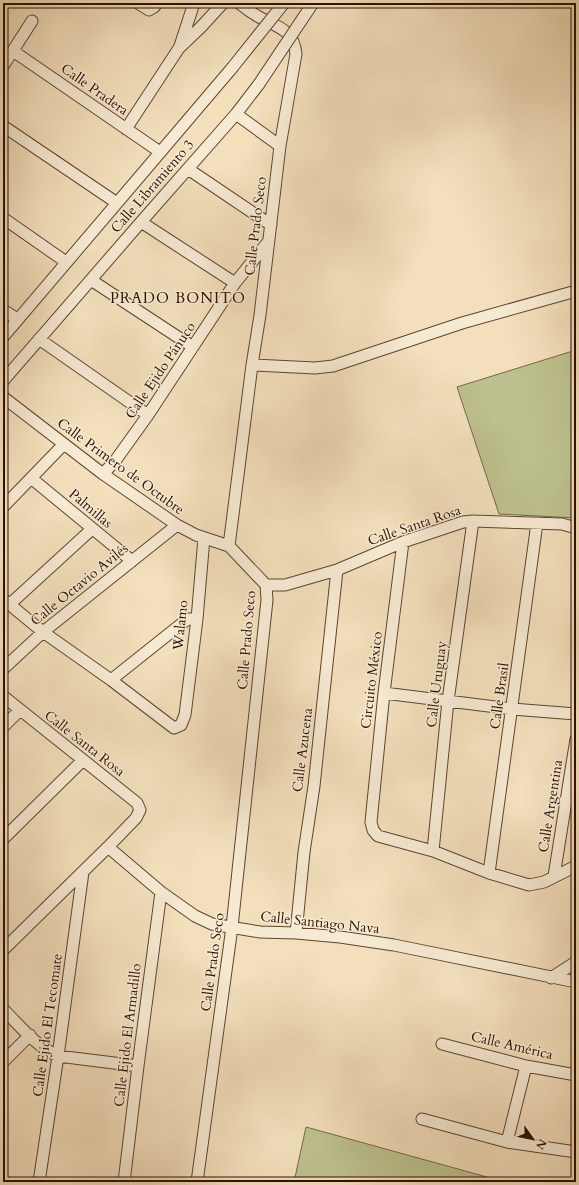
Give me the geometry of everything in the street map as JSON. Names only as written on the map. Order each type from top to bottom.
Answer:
[{"type":"street","points":[[138,3],[149,10],[157,3]]},
{"type":"street","points":[[180,48],[194,3]]},
{"type":"street","points":[[126,129],[180,48],[223,3]]},
{"type":"street","name":"Calle Prado Seco","points":[[197,1182],[232,927],[267,600],[266,585],[229,546],[252,365],[260,315],[280,146],[296,54],[295,44],[289,34],[282,28],[259,17],[239,3]]},
{"type":"street","name":"Calle Libramiento 3","points":[[3,337],[232,68],[284,3]]},
{"type":"street","name":"Calle Libramiento 3","points":[[3,381],[236,114],[259,84],[313,3]]},
{"type":"street","points":[[3,66],[32,22]]},
{"type":"street","name":"Calle Pradera","points":[[13,51],[160,152]]},
{"type":"street","points":[[236,114],[280,146]]},
{"type":"street","points":[[3,126],[116,203]]},
{"type":"street","points":[[188,169],[271,225]]},
{"type":"street","points":[[3,218],[66,262]]},
{"type":"street","points":[[141,222],[235,283]]},
{"type":"street","name":"Calle Ejido Pánuco","points":[[103,474],[115,461],[148,415],[235,283],[268,242]]},
{"type":"street","points":[[91,280],[193,348]]},
{"type":"street","points":[[252,365],[315,368],[333,366],[462,323],[576,291]]},
{"type":"street","points":[[3,310],[17,319]]},
{"type":"street","points":[[39,339],[148,415]]},
{"type":"street","name":"Calle Primero de Octubre","points":[[3,397],[103,474],[177,526],[204,538],[229,546]]},
{"type":"street","points":[[3,507],[64,444]]},
{"type":"street","name":"Palmillas","points":[[31,478],[132,561]]},
{"type":"street","name":"Calle Santa Rosa","points":[[266,585],[285,585],[337,570],[403,542],[451,525],[473,520],[562,524],[576,528]]},
{"type":"street","name":"Calle Uruguay","points":[[433,851],[448,701],[473,520]]},
{"type":"street","name":"Calle Brasil","points":[[489,873],[537,523]]},
{"type":"street","name":"Calle Octavio Avilés","points":[[3,669],[44,632],[177,526]]},
{"type":"street","points":[[92,529],[6,602],[44,632],[111,680],[189,618],[197,619]]},
{"type":"street","name":"Walamo","points":[[111,680],[174,728],[181,725],[185,714],[197,619],[204,538]]},
{"type":"street","name":"Circuito México","points":[[403,542],[384,693],[371,822],[373,830],[378,836],[433,851]]},
{"type":"street","name":"Calle Azucena","points":[[296,933],[304,852],[314,786],[337,570]]},
{"type":"street","points":[[384,693],[512,709],[576,714]]},
{"type":"street","name":"Calle Santa Rosa","points":[[3,696],[137,803],[140,810],[136,818],[108,847]]},
{"type":"street","points":[[3,727],[20,710]]},
{"type":"street","name":"Calle Argentina","points":[[554,876],[576,740]]},
{"type":"street","points":[[3,839],[82,760]]},
{"type":"street","points":[[3,950],[108,847]]},
{"type":"street","name":"Calle Santiago Nava","points":[[108,847],[161,892],[196,916],[212,924],[260,932],[296,933],[340,937],[394,946],[576,982]]},
{"type":"street","points":[[433,851],[489,873],[529,885],[544,882],[576,866]]},
{"type":"street","name":"Calle Ejido El Tecomate","points":[[39,1182],[83,872]]},
{"type":"street","name":"Calle Ejido El Armadillo","points":[[124,1182],[161,892]]},
{"type":"street","points":[[551,978],[576,962]]},
{"type":"street","points":[[3,1009],[51,1053],[58,1056],[138,1066]]},
{"type":"street","points":[[3,1062],[30,1035]]},
{"type":"street","name":"Calle América","points":[[442,1044],[526,1066],[576,1075]]},
{"type":"street","points":[[507,1142],[526,1066]]},
{"type":"street","points":[[422,1119],[507,1142],[576,1152]]},
{"type":"green space","points":[[576,350],[576,518],[499,514],[457,387]]},
{"type":"green space","points":[[306,1127],[505,1182],[294,1182]]},
{"type":"district","name":"PRADO BONITO","points":[[178,298]]}]
